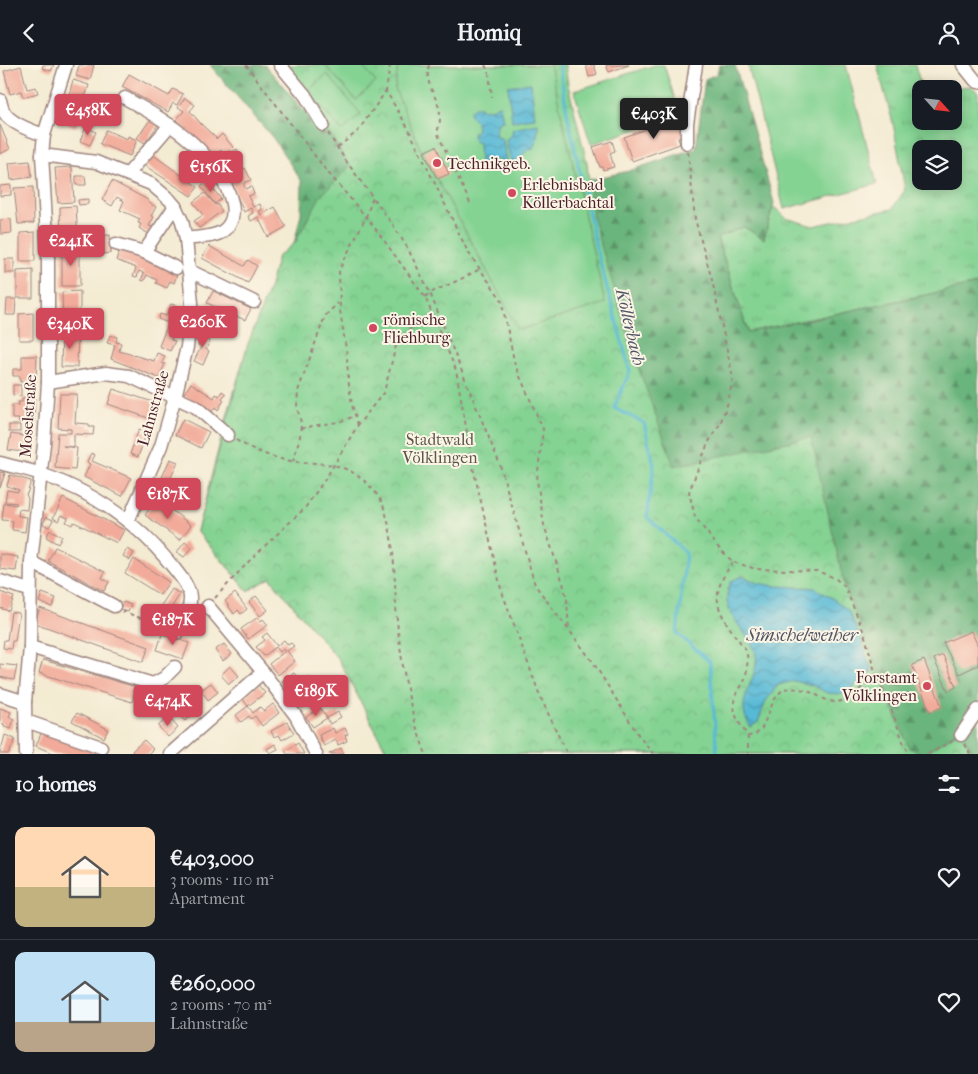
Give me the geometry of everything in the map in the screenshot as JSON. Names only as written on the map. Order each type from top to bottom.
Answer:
[{"type":"street","name":"Moselstraße","points":[[26,754],[26,702],[30,647],[29,590],[48,382],[48,254],[42,155],[44,135],[66,65]]},
{"type":"street","points":[[280,65],[305,95],[323,125]]},
{"type":"street","points":[[687,143],[687,123],[696,65]]},
{"type":"street","points":[[963,65],[978,82]]},
{"type":"street","points":[[125,97],[170,125],[198,148],[222,177],[230,196],[232,209],[230,223],[224,230],[215,235],[186,239]]},
{"type":"street","points":[[0,100],[2,113],[31,131],[44,135]]},
{"type":"street","points":[[128,173],[170,125]]},
{"type":"street","name":"Lahnstraße","points":[[42,155],[96,162],[128,173],[151,184],[170,199],[182,221],[186,239],[182,269],[192,303],[187,347],[175,397],[160,446],[128,521]]},
{"type":"street","points":[[144,252],[175,206]]},
{"type":"street","points":[[116,244],[144,252],[254,302]]},
{"type":"street","points":[[48,382],[98,374],[128,376],[196,407],[228,435]]},
{"type":"street","points":[[0,463],[41,474],[92,497],[128,521],[159,551],[182,578],[188,590],[190,601],[186,616],[178,632]]},
{"type":"street","points":[[31,562],[114,606]]},
{"type":"street","points":[[0,581],[29,590]]},
{"type":"street","points":[[208,606],[264,672],[296,716],[316,754]]},
{"type":"street","points":[[30,647],[153,684],[164,678],[175,667]]},
{"type":"street","points":[[170,754],[264,672]]},
{"type":"street","points":[[0,694],[26,702]]},
{"type":"street","points":[[961,735],[978,710]]},
{"type":"street","points":[[26,721],[101,747]]},
{"type":"path","points":[[246,65],[326,169],[366,217],[425,297],[456,370],[473,467],[501,589],[540,696],[568,754]]},
{"type":"path","points":[[338,147],[358,131],[386,91],[390,65]]},
{"type":"path","points":[[429,65],[429,87],[438,102],[441,122],[437,132],[470,203]]},
{"type":"path","points":[[485,65],[489,73],[492,97]]},
{"type":"path","points":[[386,91],[408,128],[468,251],[501,299],[515,365],[543,429],[537,479],[544,525],[567,600],[569,631]]},
{"type":"path","points":[[323,125],[407,247],[430,293],[500,465],[535,585],[593,662],[639,736],[653,754]]},
{"type":"path","points":[[687,143],[695,219],[712,280],[733,378],[728,402],[720,423],[708,443],[690,492],[695,517],[718,547],[733,562],[756,569],[817,571],[835,578],[845,587],[864,633],[876,675],[904,745],[910,754]]},
{"type":"path","points":[[358,425],[352,405],[339,302],[339,270],[366,217],[373,197]]},
{"type":"path","points":[[425,297],[480,269]]},
{"type":"path","points":[[293,461],[300,437],[297,407],[298,391],[325,316],[339,302]]},
{"type":"path","points":[[208,606],[252,557],[305,508],[358,425],[384,392],[397,342],[406,331],[431,313]]},
{"type":"path","points":[[300,429],[348,420],[355,415]]},
{"type":"path","points":[[228,435],[253,451],[293,461],[322,463],[349,470],[368,485],[382,502],[391,532],[397,622],[403,667],[412,712],[426,754]]},
{"type":"path","points":[[733,562],[721,579],[717,598],[723,618],[746,651],[748,669],[744,682],[735,697],[735,711],[738,724],[748,737],[748,754]]},
{"type":"path","points":[[114,606],[120,611],[178,632]]},
{"type":"path","points":[[748,737],[755,735],[762,728],[774,700],[783,689],[794,688],[809,691],[824,699],[837,702],[850,696],[876,675]]},
{"type":"path","points":[[928,754],[961,735],[970,754]]},
{"type":"green space","name":"Stadtwald Völklingen","points":[[210,65],[265,65],[318,127],[344,136],[571,184],[629,171],[696,148],[705,79],[717,74],[719,65],[735,65],[774,203],[764,239],[744,227],[717,238],[748,332],[978,284],[978,754],[388,754],[339,660],[270,578],[248,591],[197,531],[247,347],[270,286],[278,256],[294,244],[301,214],[302,182],[273,138]]},
{"type":"green space","name":"Stadtwald Völklingen","points":[[280,65],[565,65],[587,163],[593,219],[637,364],[674,466],[811,437],[845,588],[909,748],[923,754],[388,754],[339,660],[270,578],[248,591],[197,531],[247,347],[270,286],[278,256],[294,244],[320,197],[350,166],[305,95]]},
{"type":"green space","points":[[325,65],[361,65],[376,82],[356,100]]},
{"type":"green space","name":"Erlebnisbad Köllerbachtal","points":[[398,65],[550,65],[605,303],[519,330],[420,148],[395,89]]},
{"type":"green space","points":[[655,65],[664,65],[680,115],[591,144],[574,91]]},
{"type":"green space","points":[[748,65],[846,65],[877,184],[784,209]]},
{"type":"green space","points":[[877,65],[915,65],[919,80],[912,80],[912,130],[962,130],[962,87],[970,86],[978,92],[978,284],[748,332],[717,237],[744,227],[764,238],[773,206],[786,218],[813,226],[892,209],[905,190],[893,123]]},
{"type":"green space","points":[[327,74],[361,114],[342,131],[308,91]]},
{"type":"green space","points":[[960,731],[973,754],[923,754]]},
{"type":"water","points":[[531,83],[535,118],[512,121],[508,86]]},
{"type":"water","points":[[500,105],[503,121],[498,123],[495,133],[497,137],[503,139],[506,162],[502,162],[500,159],[480,163],[479,143],[473,139],[473,133],[477,130],[476,122],[470,115],[470,111],[474,107],[480,107],[483,110]]},
{"type":"water","points":[[538,124],[537,139],[532,150],[529,148],[518,160],[511,163],[506,139],[512,135],[513,129]]},
{"type":"water","name":"Simschelweiher","points":[[743,576],[757,583],[775,586],[815,588],[832,598],[848,610],[859,634],[872,672],[841,694],[827,693],[812,685],[794,681],[778,685],[766,701],[758,722],[751,727],[744,708],[756,664],[756,654],[731,614],[727,602],[731,581]]},
{"type":"building","points":[[43,65],[54,65],[51,71],[42,68]]},
{"type":"building","points":[[79,65],[94,65],[90,80],[76,76]]},
{"type":"building","points":[[586,65],[594,65],[597,74],[589,77]]},
{"type":"building","points":[[606,65],[629,65],[609,72]]},
{"type":"building","points":[[21,66],[27,89],[36,87],[38,93],[23,97],[21,91],[10,94],[4,71]]},
{"type":"building","points":[[129,74],[169,96],[173,89],[183,94],[177,105],[173,103],[168,112],[122,87]]},
{"type":"building","points":[[73,80],[89,85],[81,103],[68,99]]},
{"type":"building","points":[[185,98],[195,105],[190,111],[201,124],[217,139],[222,134],[233,147],[225,155],[221,150],[214,156],[176,120],[184,111],[178,107]]},
{"type":"building","points":[[66,104],[82,109],[76,127],[60,121]]},
{"type":"building","points":[[84,109],[92,111],[89,121],[81,119]]},
{"type":"building","points":[[150,120],[158,125],[145,143],[137,138]]},
{"type":"building","points":[[672,120],[673,124],[680,122],[685,136],[678,138],[680,144],[632,161],[624,137]]},
{"type":"building","points":[[0,125],[10,149],[0,154]]},
{"type":"building","points":[[86,127],[96,132],[90,145],[80,141]]},
{"type":"building","points":[[106,130],[127,139],[128,136],[137,140],[130,156],[100,144]]},
{"type":"building","points":[[612,141],[615,151],[610,153],[614,167],[603,170],[600,167],[593,147]]},
{"type":"building","name":"Technikgeb.","points":[[436,146],[449,174],[437,179],[424,152]]},
{"type":"building","points":[[237,149],[242,164],[233,169],[242,166],[243,169],[245,168],[251,180],[244,183],[244,186],[246,189],[251,186],[254,194],[248,196],[253,207],[260,204],[262,210],[259,211],[261,215],[275,207],[286,227],[268,237],[258,217],[251,221],[248,216],[253,213],[251,208],[244,212],[222,162],[229,158],[227,154]]},
{"type":"building","points":[[152,154],[198,187],[191,196],[144,165]]},
{"type":"building","points":[[30,161],[32,177],[11,180],[9,163]]},
{"type":"building","points":[[72,167],[74,202],[58,203],[55,168]]},
{"type":"building","points":[[76,176],[85,176],[86,185],[76,185]]},
{"type":"building","points":[[112,181],[148,200],[148,202],[156,207],[151,216],[154,217],[149,226],[153,227],[149,234],[139,228],[141,224],[138,223],[140,219],[120,210],[124,201],[117,197],[112,206],[102,200]]},
{"type":"building","points":[[207,181],[221,199],[215,204],[201,186]]},
{"type":"building","points":[[11,185],[11,195],[0,196],[0,186]]},
{"type":"building","points":[[33,187],[34,223],[18,224],[14,188]]},
{"type":"building","points":[[205,193],[222,211],[199,228],[194,221],[203,215],[193,202]]},
{"type":"building","points":[[88,199],[88,204],[79,205],[78,200]]},
{"type":"building","points":[[76,206],[78,242],[61,243],[60,207]]},
{"type":"building","points":[[11,219],[12,233],[1,234],[0,220]]},
{"type":"building","points":[[35,232],[35,261],[20,261],[20,233]]},
{"type":"building","points":[[110,235],[111,253],[94,255],[93,236]]},
{"type":"building","points":[[209,246],[244,266],[248,260],[257,266],[248,283],[202,258]]},
{"type":"building","points":[[80,247],[80,286],[62,286],[62,248]]},
{"type":"building","points":[[120,249],[178,272],[174,283],[170,281],[167,288],[156,283],[157,280],[147,275],[144,281],[141,280],[144,273],[139,271],[137,277],[133,276],[136,268],[116,260]]},
{"type":"building","points":[[5,259],[14,259],[14,273],[5,273]]},
{"type":"building","points":[[33,270],[33,298],[17,298],[17,271]]},
{"type":"building","points":[[80,291],[80,324],[63,325],[62,292]]},
{"type":"building","points":[[213,291],[251,309],[245,320],[207,303]]},
{"type":"building","points":[[7,299],[16,299],[15,315],[6,315]]},
{"type":"building","points":[[171,304],[178,306],[176,310],[179,311],[173,325],[158,319],[160,314],[166,316]]},
{"type":"building","points":[[33,313],[33,340],[19,340],[19,314]]},
{"type":"building","points":[[168,324],[176,328],[171,340],[175,341],[170,351],[159,346]]},
{"type":"building","points":[[201,331],[210,335],[208,340],[210,341],[206,349],[209,351],[203,365],[194,361],[201,347],[198,345],[201,337],[198,336]]},
{"type":"building","points":[[62,333],[78,333],[77,367],[61,367]]},
{"type":"building","points":[[110,335],[117,337],[116,342],[121,343],[119,351],[154,361],[157,353],[165,356],[162,363],[165,364],[159,378],[111,359],[115,345],[107,343]]},
{"type":"building","points":[[22,356],[37,356],[36,382],[20,382],[20,376],[13,376],[13,369],[22,369]]},
{"type":"building","points":[[191,383],[214,398],[216,394],[219,396],[222,391],[226,394],[222,398],[224,400],[218,410],[215,407],[211,413],[183,395]]},
{"type":"building","points":[[13,385],[21,385],[21,396],[13,395]]},
{"type":"building","points":[[113,389],[153,402],[152,405],[158,407],[154,420],[108,404]]},
{"type":"building","points":[[60,394],[77,394],[75,423],[89,424],[89,427],[94,427],[93,435],[74,434],[74,447],[63,446],[77,448],[75,470],[55,468],[58,433],[71,433],[71,429],[58,428]]},
{"type":"building","points":[[22,398],[35,398],[34,423],[19,423],[19,419],[12,419],[12,405],[19,405],[18,402],[22,402]]},
{"type":"building","points":[[183,419],[209,432],[201,448],[175,435]]},
{"type":"building","points":[[9,425],[20,425],[20,432],[9,432]]},
{"type":"building","points":[[139,429],[147,432],[138,457],[130,454]]},
{"type":"building","points":[[11,434],[32,437],[30,453],[8,450]]},
{"type":"building","points":[[91,453],[95,455],[92,461],[131,478],[122,496],[84,477],[90,464],[87,462]]},
{"type":"building","points":[[170,459],[178,462],[167,486],[160,482]]},
{"type":"building","points":[[0,472],[5,473],[0,488]]},
{"type":"building","points":[[10,475],[31,481],[26,494],[28,499],[27,510],[19,509],[18,516],[27,517],[25,532],[12,530],[13,521],[2,520],[4,503],[16,505],[17,503],[5,502],[7,490],[18,492],[19,490],[7,486]]},
{"type":"building","points":[[63,498],[124,530],[117,543],[74,522],[72,525],[66,522],[68,518],[61,515],[58,521],[53,518]]},
{"type":"building","points":[[157,499],[191,525],[180,540],[145,515]]},
{"type":"building","points":[[46,517],[53,520],[49,527],[43,524]]},
{"type":"building","points":[[50,530],[62,536],[58,544],[46,537]]},
{"type":"building","points":[[185,542],[192,548],[184,557],[177,552]]},
{"type":"building","points":[[55,547],[105,572],[102,578],[109,582],[104,591],[48,561]]},
{"type":"building","points":[[127,549],[134,553],[130,560],[123,556]]},
{"type":"building","points":[[0,554],[18,557],[16,571],[0,569]]},
{"type":"building","points":[[134,559],[169,582],[160,595],[125,573]]},
{"type":"building","points":[[172,589],[180,594],[161,624],[152,619]]},
{"type":"building","points":[[0,592],[14,597],[9,611],[0,608]]},
{"type":"building","points":[[42,593],[56,598],[52,607],[39,602]]},
{"type":"building","points":[[235,593],[247,609],[241,614],[238,610],[234,614],[225,601]]},
{"type":"building","points":[[256,596],[268,610],[260,616],[249,602]]},
{"type":"building","points":[[123,602],[131,605],[128,612],[120,609]]},
{"type":"building","points":[[40,608],[149,647],[143,662],[35,623]]},
{"type":"building","points":[[11,612],[19,613],[15,641],[12,641],[11,649],[3,648],[4,640],[7,640]]},
{"type":"building","points":[[258,617],[261,621],[263,619],[268,625],[248,639],[241,629]]},
{"type":"building","points":[[971,631],[978,646],[978,665],[959,674],[943,643]]},
{"type":"building","points":[[267,633],[277,646],[284,640],[288,645],[291,643],[294,646],[287,651],[295,661],[278,675],[269,664],[285,651],[283,649],[280,652],[276,647],[264,656],[256,647],[265,640],[262,637]]},
{"type":"building","points":[[162,634],[189,643],[183,659],[157,650]]},
{"type":"building","points":[[224,644],[232,654],[223,661],[215,650]]},
{"type":"building","points":[[943,655],[956,687],[948,691],[934,659]]},
{"type":"building","points":[[43,660],[136,687],[132,702],[39,673]]},
{"type":"building","name":"Forstamt Völklingen","points":[[924,660],[942,707],[930,712],[912,665]]},
{"type":"building","points":[[0,664],[17,666],[14,680],[0,677]]},
{"type":"building","points":[[230,666],[239,676],[229,684],[221,675]]},
{"type":"building","points":[[294,673],[301,682],[309,676],[313,682],[304,689],[300,683],[289,691],[282,681]]},
{"type":"building","points":[[211,683],[218,692],[208,700],[201,690]]},
{"type":"building","points":[[258,685],[265,693],[248,706],[242,698]]},
{"type":"building","points":[[318,685],[327,698],[320,703],[316,698],[302,708],[295,697],[309,688],[310,690]]},
{"type":"building","points":[[184,698],[196,712],[185,721],[176,711],[180,708],[177,704]]},
{"type":"building","points":[[166,703],[172,710],[163,717],[157,710]]},
{"type":"building","points":[[273,704],[279,713],[262,726],[255,716],[251,719],[249,716],[241,722],[236,715],[248,706],[253,713],[260,707],[264,711]]},
{"type":"building","points":[[0,708],[11,712],[9,717],[14,719],[11,729],[4,727],[4,724],[0,723]]},
{"type":"building","points":[[320,708],[327,718],[313,727],[306,717]]},
{"type":"building","points":[[338,712],[341,717],[330,724],[327,718]]},
{"type":"building","points":[[77,713],[108,729],[104,738],[72,721]]},
{"type":"building","points":[[169,717],[178,728],[168,737],[158,726]]},
{"type":"building","points":[[287,722],[294,733],[282,740],[279,735],[274,737],[271,731]]},
{"type":"building","points":[[333,728],[335,733],[345,728],[348,734],[345,735],[347,741],[338,745],[336,740],[324,746],[319,735]]},
{"type":"building","points":[[42,731],[94,752],[93,754],[55,754],[36,746]]},
{"type":"building","points":[[5,735],[15,739],[9,754],[0,754]]},
{"type":"building","points":[[144,740],[153,749],[148,754],[135,754],[132,751]]},
{"type":"building","points":[[298,743],[304,754],[287,754],[285,751]]},
{"type":"building","points":[[275,744],[278,749],[270,753],[267,749]]},
{"type":"building","points":[[341,748],[344,754],[329,754]]},
{"type":"waterway","name":"Köllerbach","points":[[559,65],[567,112],[596,247],[630,371],[614,408],[644,423],[654,465],[647,517],[686,553],[677,633],[710,662],[717,754]]},
{"type":"place","name":"Technikgeb.","points":[[437,163]]},
{"type":"place","name":"Erlebnisbad Köllerbachtal","points":[[512,193]]},
{"type":"place","name":"römische Fliehburg","points":[[373,328]]},
{"type":"place","name":"Forstamt Völklingen","points":[[927,686]]}]
